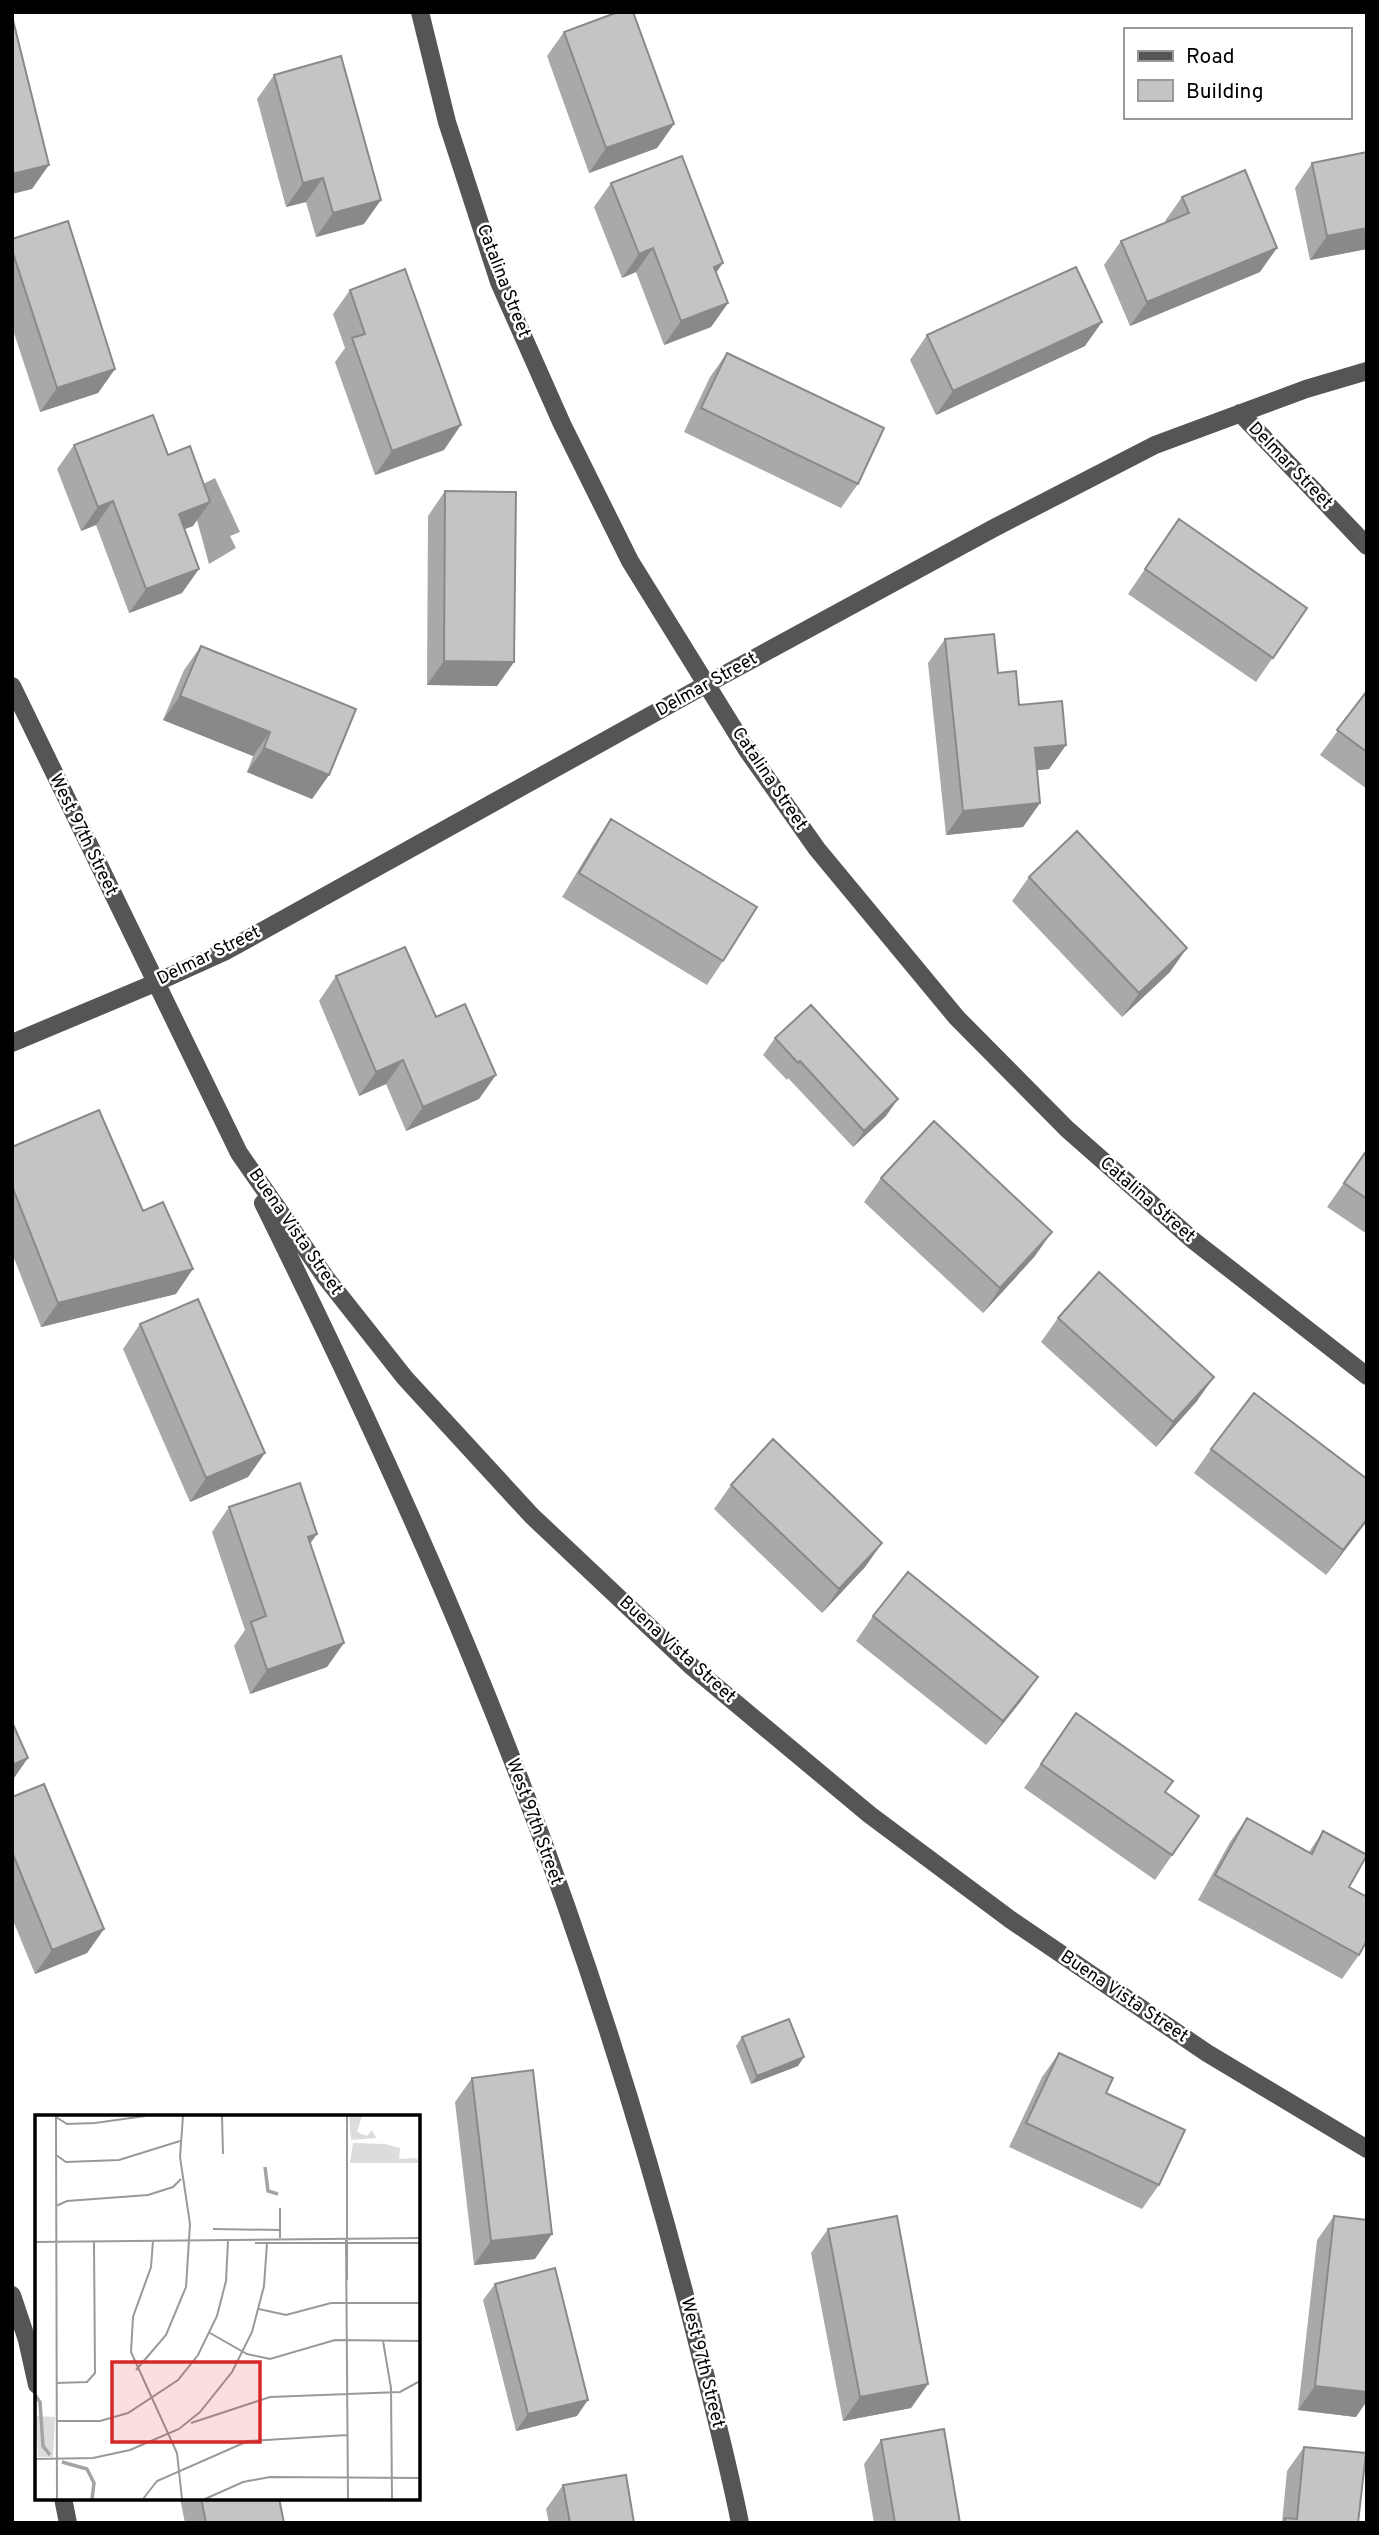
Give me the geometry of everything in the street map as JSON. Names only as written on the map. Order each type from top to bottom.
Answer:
[{"type":"street","name":"Catalina Street","points":[[420,12],[447,122],[499,282],[562,424],[630,561],[747,750],[817,849],[957,1018],[1067,1129],[1194,1241],[1367,1376]]},
{"type":"street","points":[[1240,413],[1367,371]]},
{"type":"street","name":"Delmar Street","points":[[12,1043],[155,984],[226,951],[994,528],[1155,445],[1240,413],[1367,546]]},
{"type":"street","name":"West 97th Street","points":[[12,686],[155,984]]},
{"type":"street","name":"Buena Vista Street","points":[[155,984],[239,1153],[326,1278],[405,1378],[532,1516],[690,1665],[870,1815],[1011,1920],[1207,2053],[1367,2149]]},
{"type":"street","name":"West 97th Street","points":[[239,1153],[347,1374],[472,1659],[537,1827],[601,2007],[670,2237],[732,2479],[740,2523]]},
{"type":"street","points":[[12,2295],[27,2340],[35,2376]]},
{"type":"street","points":[[63,2500],[68,2523]]},
{"type":"shaded area","points":[[215,478],[240,532],[230,536],[236,548],[209,564],[189,491]]},
{"type":"building","points":[[618,12],[633,12],[674,124],[606,148],[564,32]]},
{"type":"building","points":[[12,16],[49,165],[12,174]]},
{"type":"building","points":[[341,56],[381,200],[333,213],[323,178],[303,183],[274,75]]},
{"type":"building","points":[[1367,152],[1367,228],[1327,236],[1312,163]]},
{"type":"building","points":[[682,156],[723,263],[714,267],[728,303],[681,321],[653,248],[639,254],[611,183]]},
{"type":"building","points":[[1245,170],[1277,248],[1147,302],[1121,241],[1189,213],[1182,197]]},
{"type":"building","points":[[68,221],[115,369],[57,388],[12,250],[12,239]]},
{"type":"building","points":[[1076,267],[1102,322],[953,391],[927,335]]},
{"type":"building","points":[[405,269],[461,425],[392,451],[352,338],[365,334],[350,290]]},
{"type":"building","points":[[727,353],[884,428],[858,484],[701,408]]},
{"type":"building","points":[[153,415],[168,455],[190,446],[210,502],[179,514],[199,569],[146,589],[113,501],[98,507],[74,445]]},
{"type":"building","points":[[445,491],[516,492],[514,662],[444,661]]},
{"type":"building","points":[[1179,519],[1307,608],[1273,658],[1145,569]]},
{"type":"building","points":[[994,634],[998,673],[1016,671],[1019,705],[1062,701],[1066,745],[1035,748],[1040,803],[963,811],[945,639]]},
{"type":"building","points":[[201,646],[356,709],[329,775],[264,748],[270,732],[180,696]]},
{"type":"building","points":[[1367,691],[1367,752],[1337,730]]},
{"type":"building","points":[[611,819],[757,907],[723,961],[579,873]]},
{"type":"building","points":[[1077,831],[1187,948],[1139,993],[1029,877]]},
{"type":"building","points":[[405,947],[436,1017],[465,1004],[496,1075],[423,1107],[403,1060],[376,1072],[336,976]]},
{"type":"building","points":[[811,1005],[898,1099],[864,1131],[800,1061],[798,1063],[775,1038]]},
{"type":"building","points":[[99,1110],[143,1211],[163,1202],[193,1269],[58,1303],[12,1186],[12,1147]]},
{"type":"building","points":[[934,1121],[1052,1232],[1000,1288],[881,1178]]},
{"type":"building","points":[[1367,1150],[1367,1199],[1344,1183]]},
{"type":"building","points":[[1099,1272],[1214,1377],[1173,1422],[1058,1318]]},
{"type":"building","points":[[198,1299],[265,1453],[206,1478],[140,1324]]},
{"type":"building","points":[[1254,1393],[1367,1479],[1367,1519],[1343,1550],[1211,1449]]},
{"type":"building","points":[[773,1439],[882,1543],[839,1589],[731,1485]]},
{"type":"building","points":[[300,1483],[317,1534],[308,1537],[344,1643],[267,1670],[251,1622],[266,1616],[229,1507]]},
{"type":"building","points":[[908,1572],[1038,1677],[1003,1721],[873,1616]]},
{"type":"building","points":[[1076,1713],[1173,1781],[1165,1792],[1199,1816],[1172,1855],[1041,1764]]},
{"type":"building","points":[[12,1722],[28,1758],[12,1765]]},
{"type":"building","points":[[44,1784],[104,1929],[52,1950],[12,1852],[12,1797]]},
{"type":"building","points":[[1247,1818],[1312,1854],[1323,1831],[1367,1855],[1349,1887],[1367,1897],[1367,1940],[1359,1955],[1215,1875]]},
{"type":"building","points":[[789,2019],[804,2057],[757,2076],[742,2037]]},
{"type":"building","points":[[1059,2053],[1113,2078],[1106,2093],[1185,2130],[1159,2185],[1026,2123]]},
{"type":"building","points":[[533,2070],[552,2234],[491,2241],[472,2078]]},
{"type":"building","points":[[897,2216],[928,2384],[860,2397],[828,2229]]},
{"type":"building","points":[[1334,2216],[1367,2220],[1367,2392],[1315,2386]]},
{"type":"building","points":[[555,2268],[588,2400],[528,2414],[495,2284]]},
{"type":"building","points":[[944,2429],[960,2523],[895,2523],[881,2440]]},
{"type":"building","points":[[1304,2447],[1366,2453],[1358,2523],[1285,2523],[1285,2518],[1297,2519]]},
{"type":"building","points":[[626,2475],[634,2523],[570,2523],[563,2485]]},
{"type":"building","points":[[201,2500],[279,2500],[284,2523],[206,2523]]}]
